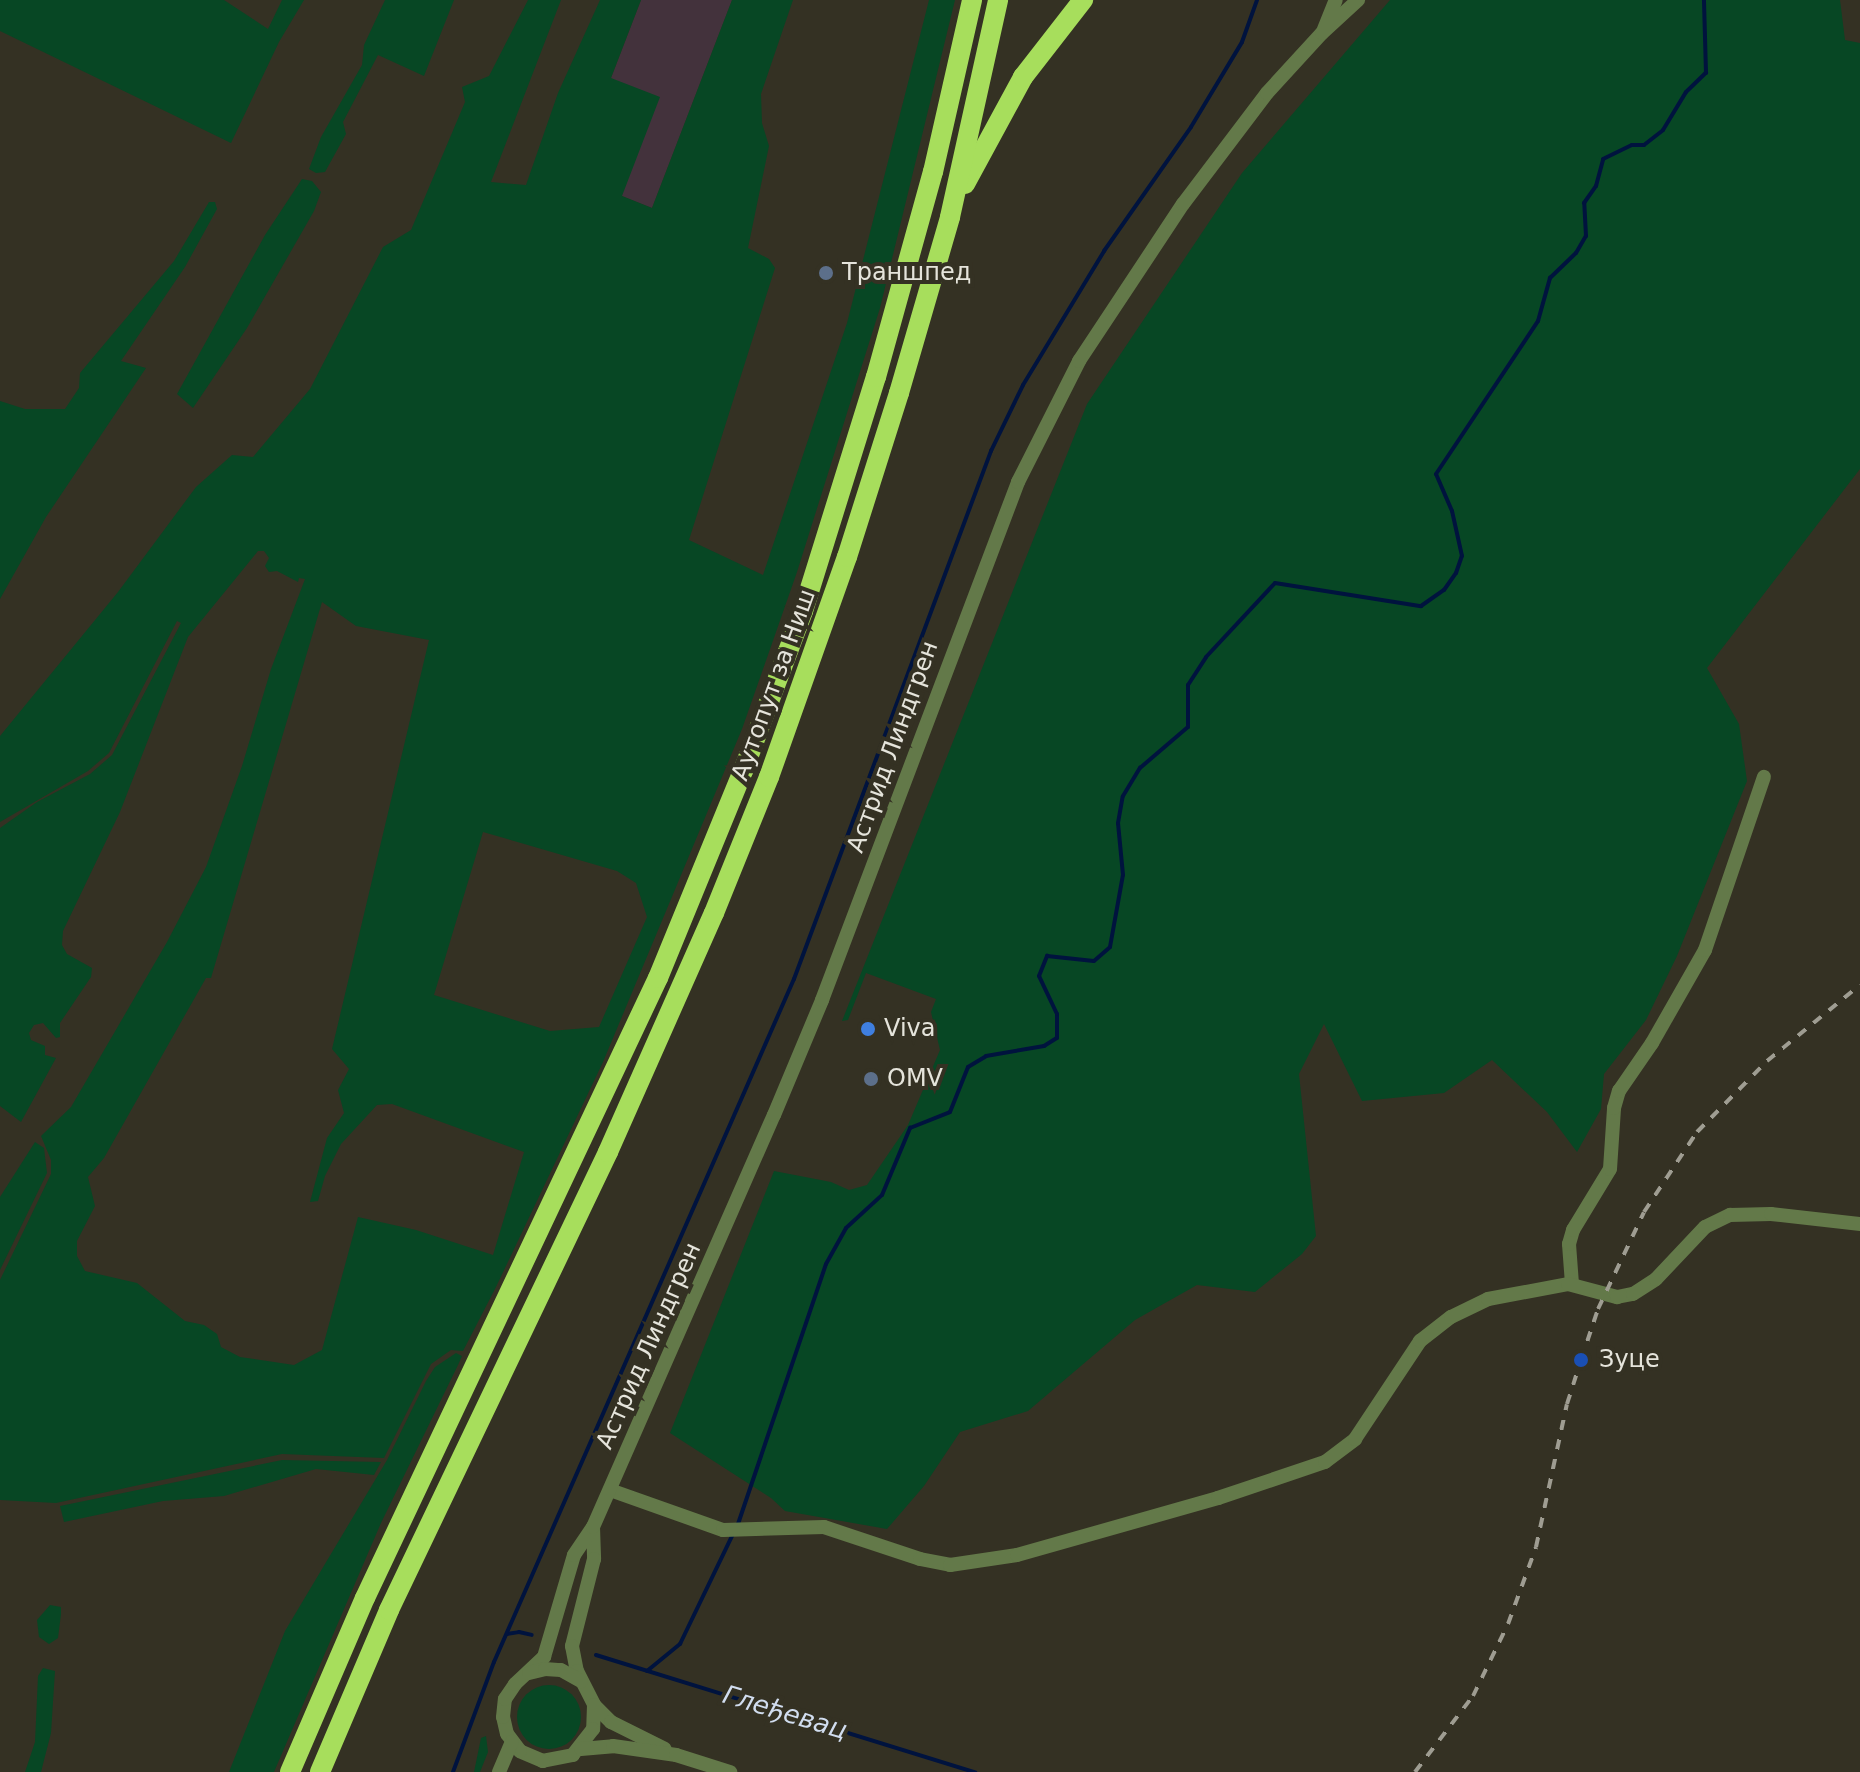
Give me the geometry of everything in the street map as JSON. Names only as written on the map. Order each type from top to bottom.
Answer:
[{"type":"highway","name":"Аутопут за Ниш","points":[[290,1772],[365,1598],[658,978],[743,771],[803,611],[905,276],[972,0]]},
{"type":"highway","name":"Аутопут за Ниш","points":[[320,1772],[389,1610],[620,1125],[714,913],[769,777],[847,557],[950,217],[998,0]]},
{"type":"highway","points":[[950,217],[1023,77],[1083,0]]},
{"type":"street","name":"Астрид Линдгрен","points":[[1322,33],[1336,0]]},
{"type":"street","name":"Астрид Линдгрен","points":[[512,1742],[504,1726],[505,1699],[515,1684],[544,1657],[574,1555],[593,1527],[610,1490],[822,1000],[1004,514],[1053,408],[1105,321],[1227,141],[1322,33],[1358,0]]},
{"type":"street","points":[[1572,1284],[1569,1244],[1573,1230],[1610,1169],[1614,1108],[1619,1091],[1652,1043],[1705,950],[1764,777]]},
{"type":"street","points":[[610,1490],[723,1530],[824,1527],[933,1563],[964,1565],[1050,1547],[1310,1468],[1343,1451],[1365,1425],[1412,1351],[1451,1317],[1488,1299],[1572,1284],[1617,1297],[1633,1294],[1656,1279],[1705,1227],[1730,1215],[1771,1214],[1860,1224]]},
{"type":"street","name":"Астрид Линдгрен","points":[[593,1527],[594,1559],[572,1646],[582,1683],[594,1705]]},
{"type":"street","points":[[529,1673],[545,1669],[561,1670],[582,1683]]},
{"type":"street","points":[[581,1749],[593,1729],[594,1705]]},
{"type":"street","points":[[594,1705],[611,1722],[676,1755]]},
{"type":"street","points":[[499,1772],[512,1742],[520,1751],[543,1761],[563,1759],[581,1749],[613,1746],[676,1755],[730,1772]]},
{"type":"street","points":[[529,1772],[543,1761]]},
{"type":"shaded area","points":[[641,0],[732,0],[652,208],[622,196],[611,78]]},
{"type":"green space","points":[[0,0],[224,0],[268,29],[282,0],[304,0],[279,42],[231,143],[0,31]]},
{"type":"green space","points":[[385,0],[454,0],[424,76],[378,55],[343,122],[346,134],[325,172],[316,173],[309,169],[321,137],[362,65],[364,45]]},
{"type":"green space","points":[[528,0],[561,0],[491,182],[526,185],[558,93],[600,0],[641,0],[611,78],[660,97],[622,196],[652,208],[732,0],[793,0],[761,94],[762,123],[769,146],[748,248],[769,259],[775,268],[689,540],[763,575],[847,323],[929,0],[955,0],[880,308],[797,572],[742,729],[603,1062],[463,1351],[451,1350],[431,1364],[384,1458],[282,1454],[56,1503],[0,1500],[0,1280],[51,1174],[51,1160],[41,1136],[71,1107],[167,942],[206,867],[242,766],[271,669],[305,579],[299,578],[298,582],[277,571],[269,572],[265,566],[269,558],[264,551],[258,551],[188,637],[120,812],[63,931],[62,945],[67,954],[92,968],[91,977],[60,1023],[60,1037],[56,1038],[43,1023],[34,1025],[29,1033],[31,1040],[45,1046],[45,1055],[56,1058],[21,1122],[0,1106],[0,828],[37,802],[90,774],[112,755],[181,623],[177,621],[109,753],[88,771],[0,822],[0,736],[118,592],[196,487],[232,455],[253,457],[310,389],[383,247],[411,230],[465,102],[462,87],[489,76]],"holes":[[[322,602],[356,626],[429,640],[332,1049],[349,1069],[338,1090],[344,1113],[327,1138],[310,1202],[318,1201],[325,1176],[341,1144],[377,1105],[392,1104],[524,1152],[493,1255],[416,1230],[358,1217],[322,1350],[294,1365],[240,1357],[221,1347],[217,1334],[204,1325],[185,1321],[137,1283],[85,1271],[77,1256],[77,1241],[95,1206],[88,1177],[104,1158],[206,978],[211,978]],[[483,832],[617,871],[636,883],[647,917],[599,1027],[550,1031],[434,995]]]},
{"type":"green space","points":[[1390,0],[1840,0],[1845,40],[1860,43],[1860,469],[1707,668],[1739,724],[1747,781],[1677,956],[1646,1020],[1604,1074],[1601,1109],[1577,1152],[1547,1112],[1492,1060],[1444,1093],[1362,1101],[1324,1024],[1299,1074],[1316,1236],[1302,1254],[1255,1292],[1197,1285],[1135,1320],[1028,1411],[960,1432],[924,1486],[887,1529],[785,1511],[771,1498],[670,1433],[774,1171],[831,1182],[849,1190],[867,1185],[908,1125],[940,1050],[931,1012],[936,999],[866,973],[848,1020],[842,1021],[1087,404],[1242,173]]},
{"type":"green space","points":[[302,179],[312,181],[321,192],[314,211],[247,328],[193,408],[177,394],[265,235]]},
{"type":"green space","points":[[209,202],[215,202],[217,209],[185,267],[121,361],[146,368],[46,517],[0,599],[0,401],[25,409],[65,409],[79,388],[80,373],[174,261]]},
{"type":"green space","points":[[35,1142],[44,1148],[47,1173],[0,1270],[0,1197]]},
{"type":"green space","points":[[456,1353],[462,1356],[381,1523],[274,1772],[229,1772],[285,1631],[387,1460],[426,1381],[435,1367]]},
{"type":"green space","points":[[282,1460],[381,1462],[374,1475],[316,1469],[224,1496],[163,1501],[64,1522],[60,1506]]},
{"type":"green space","points":[[50,1605],[61,1607],[61,1614],[58,1638],[49,1644],[39,1637],[37,1620]]},
{"type":"green space","points":[[43,1668],[55,1671],[51,1733],[41,1772],[25,1772],[35,1742],[38,1676]]},
{"type":"green space","points":[[549,1685],[561,1687],[572,1694],[579,1705],[579,1729],[572,1740],[561,1747],[549,1749],[537,1747],[526,1740],[519,1729],[517,1717],[519,1705],[526,1694],[537,1687]]},
{"type":"green space","points":[[486,1736],[488,1752],[480,1772],[474,1772],[481,1738]]},
{"type":"waterway","points":[[453,1772],[494,1662],[794,979],[991,451],[1023,385],[1104,251],[1191,127],[1242,42],[1257,0]]},
{"type":"waterway","points":[[738,1524],[826,1264],[846,1228],[882,1195],[910,1128],[950,1112],[968,1067],[986,1056],[1044,1046],[1057,1038],[1057,1014],[1039,976],[1047,956],[1094,961],[1110,947],[1123,875],[1118,823],[1123,796],[1140,768],[1188,727],[1188,685],[1206,657],[1275,583],[1421,606],[1444,590],[1456,573],[1462,556],[1452,511],[1436,474],[1538,321],[1550,278],[1576,253],[1586,236],[1584,203],[1596,186],[1603,159],[1632,145],[1644,145],[1663,130],[1686,92],[1706,73],[1704,0]]},
{"type":"waterway","points":[[647,1671],[680,1644],[734,1532]]},
{"type":"waterway","name":"Глеђевац","points":[[507,1634],[519,1632],[532,1635]]},
{"type":"waterway","name":"Глеђевац","points":[[596,1655],[975,1772]]},
{"type":"railway","points":[[1415,1772],[1473,1696],[1508,1624],[1536,1547],[1567,1404],[1581,1360],[1598,1309],[1644,1212],[1697,1132],[1767,1061],[1860,985]]},
{"type":"place","name":"Траншпед","points":[[826,273]]},
{"type":"place","name":"Viva","points":[[868,1029]]},
{"type":"place","name":"OMV","points":[[871,1079]]},
{"type":"place","name":"Зуце","points":[[1581,1360]]}]
